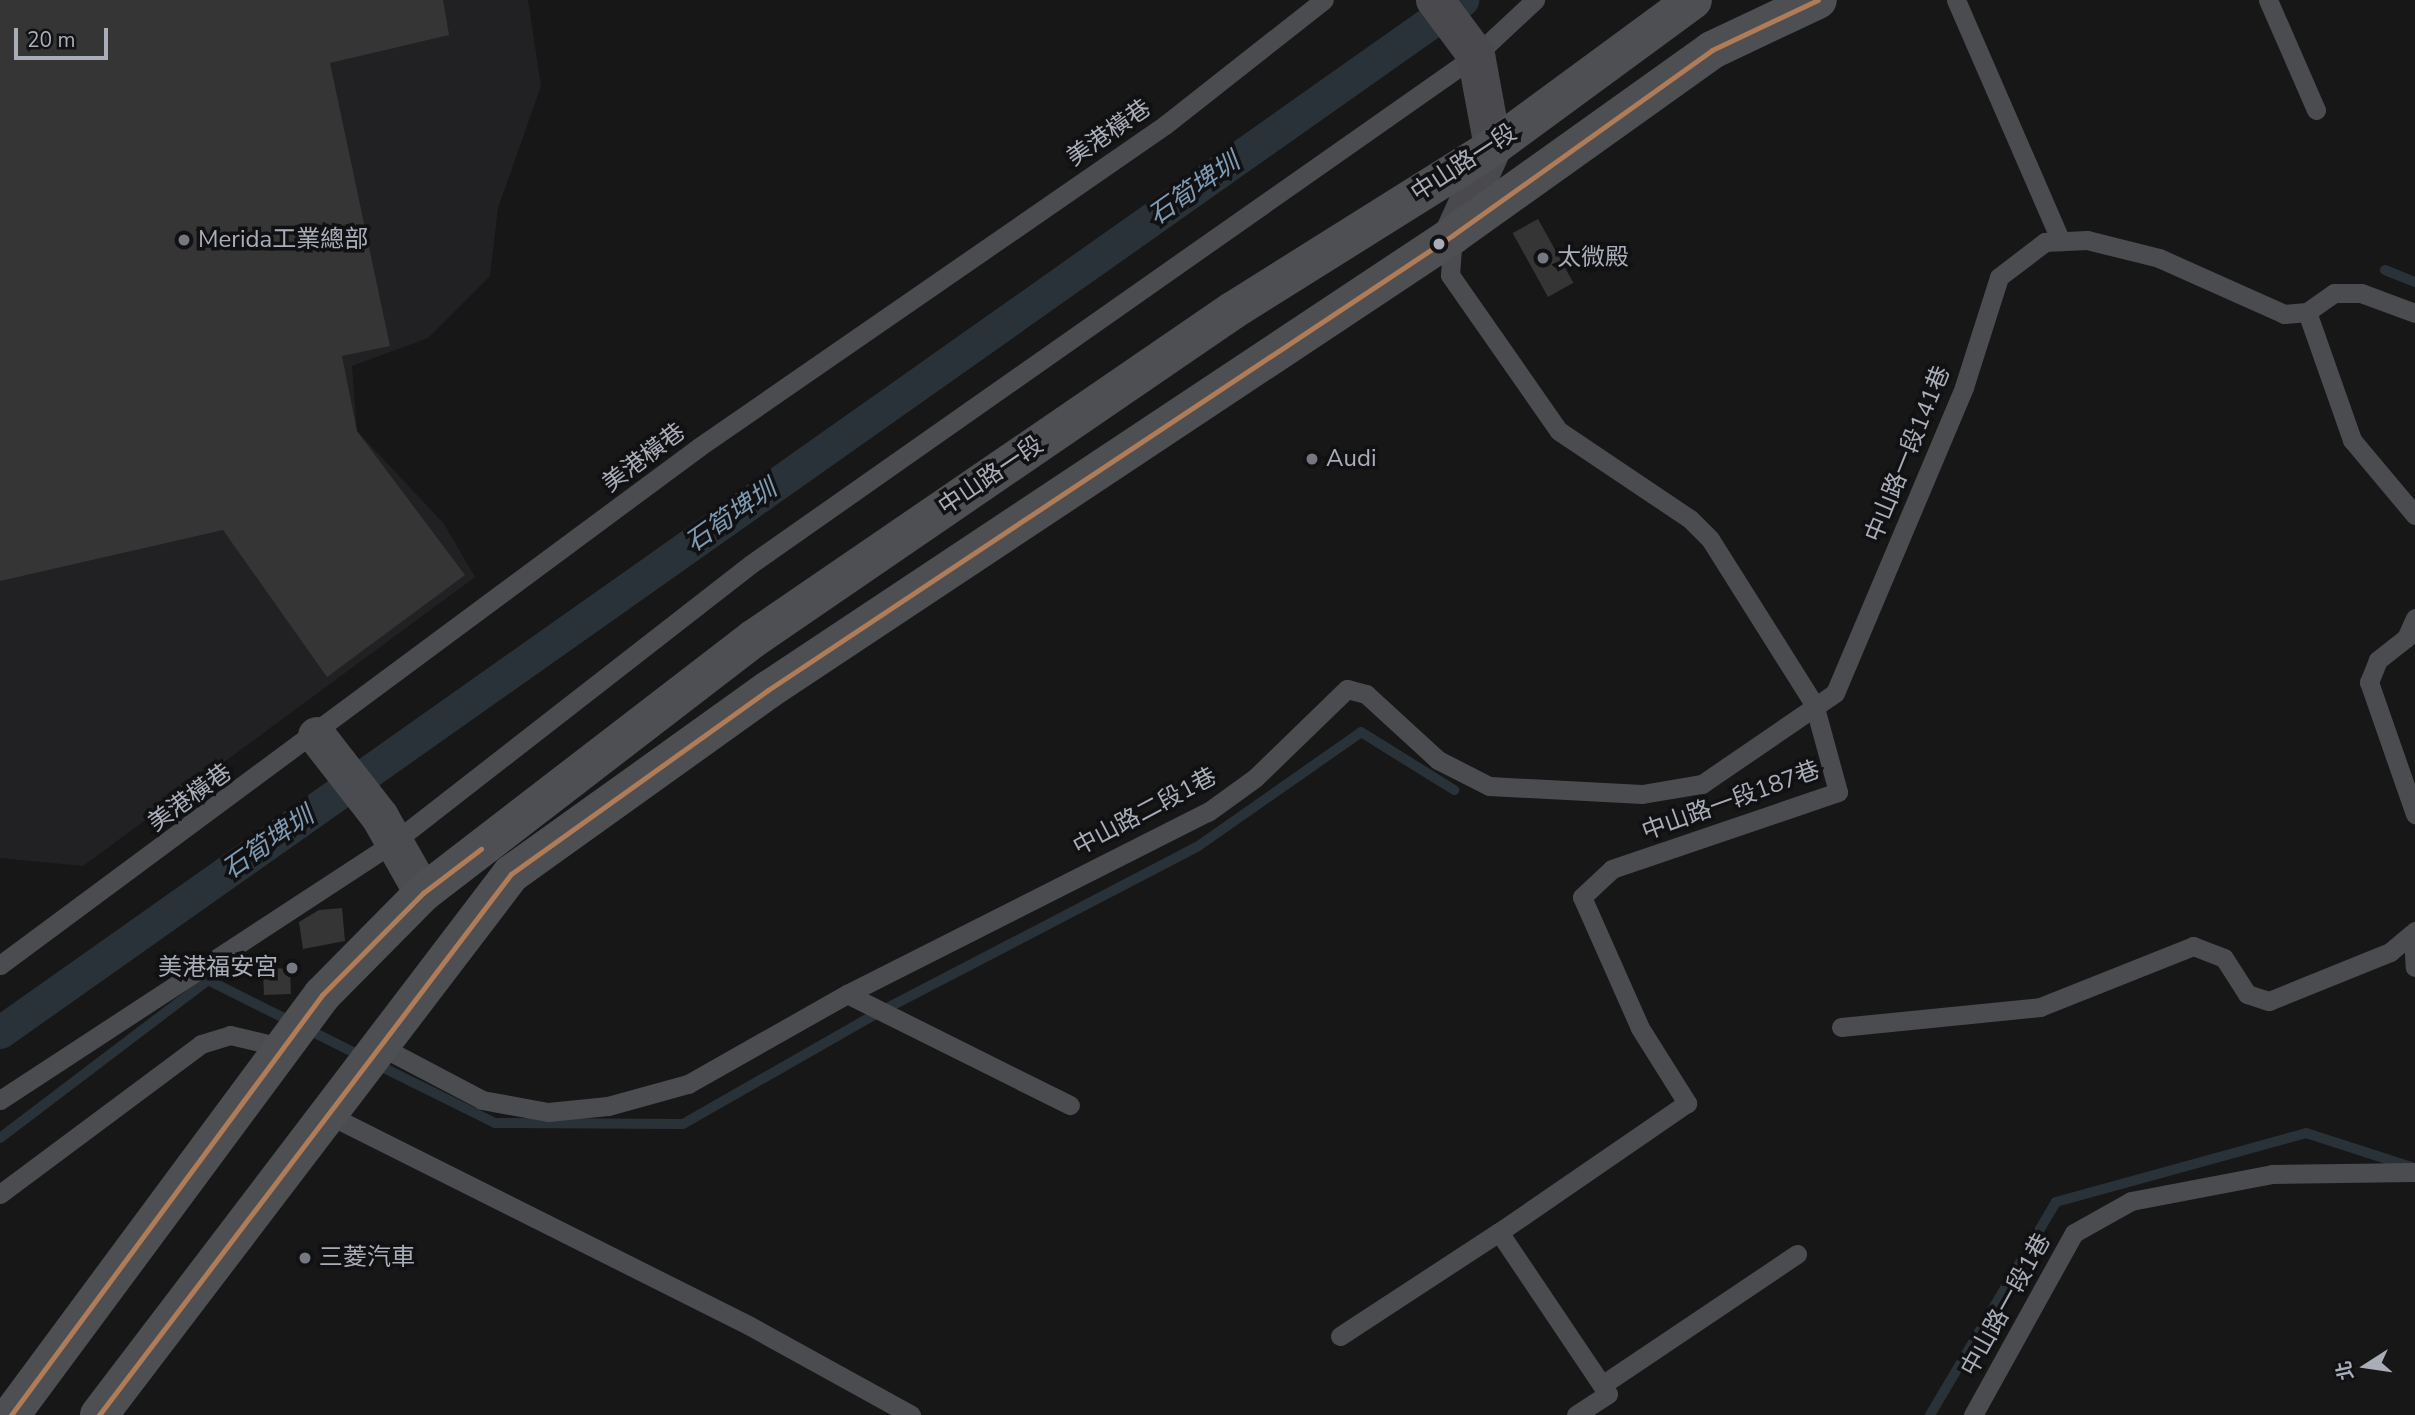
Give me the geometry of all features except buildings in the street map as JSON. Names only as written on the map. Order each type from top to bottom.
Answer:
[{"type":"main road","name":"中山路一段","points":[[11,1415],[321,995],[423,893],[753,639],[1232,311],[1493,147],[1693,0]]},
{"type":"main road","name":"中山路一段","points":[[99,1415],[371,1050],[511,874],[768,690],[1453,235],[1712,50],[1818,0]]},
{"type":"street","points":[[1435,0],[1469,45],[1493,147],[1453,235]]},
{"type":"street","points":[[317,736],[387,829],[423,893]]},
{"type":"lane","name":"美港橫巷","points":[[0,965],[317,736],[699,447],[1164,125],[1324,0]]},
{"type":"lane","points":[[0,1100],[387,829],[1469,45],[1535,0]]},
{"type":"lane","points":[[1956,0],[2061,241]]},
{"type":"lane","points":[[2268,0],[2316,110]]},
{"type":"lane","name":"中山路一段187巷","points":[[1340,1336],[1499,1232],[1687,1103],[1640,1028],[1583,897],[1612,869],[1838,792],[1814,704],[1710,540],[1690,519],[1559,431],[1450,275],[1453,235]]},
{"type":"lane","name":"中山路一段141巷","points":[[1814,704],[1835,693],[1964,387],[2000,277],[2045,242],[2087,240],[2159,258],[2284,314],[2307,312]]},
{"type":"lane","points":[[2413,506],[2352,440],[2307,312],[2334,293],[2361,293],[2415,313]]},
{"type":"lane","points":[[2415,618],[2406,638],[2378,660],[2368,682],[2415,814]]},
{"type":"lane","name":"中山路二段1巷","points":[[371,1050],[482,1100],[548,1112],[608,1106],[688,1084],[847,994],[1208,811],[1255,778],[1347,689],[1366,694],[1438,760],[1489,786],[1518,790],[1642,794],[1702,784],[1814,704]]},
{"type":"lane","points":[[2414,932],[2415,967]]},
{"type":"lane","points":[[1841,1027],[2040,1007],[2193,946],[2224,958],[2247,994],[2269,1001],[2390,952],[2414,932]]},
{"type":"lane","points":[[847,994],[1070,1105]]},
{"type":"lane","points":[[0,1194],[201,1045],[230,1035],[281,1047]]},
{"type":"lane","points":[[325,1113],[750,1326],[911,1415]]},
{"type":"lane","name":"中山路一段1巷","points":[[1973,1415],[2074,1233],[2131,1201],[2273,1174],[2415,1172]]},
{"type":"lane","points":[[1499,1232],[1608,1394],[1576,1415]]},
{"type":"lane","points":[[1601,1385],[1797,1254]]},
{"type":"shaded area","points":[[0,0],[528,0],[541,86],[498,208],[490,276],[428,338],[352,366],[357,431],[444,524],[475,577],[83,866],[0,858]]},
{"type":"waterway","name":"石筍埤圳","points":[[0,1032],[1462,0]]},
{"type":"waterway","points":[[2385,270],[2415,282]]},
{"type":"waterway","points":[[376,1064],[495,1123],[683,1124],[872,1016],[1197,847],[1361,732],[1454,790]]},
{"type":"waterway","points":[[0,1138],[208,980],[294,1023]]},
{"type":"waterway","points":[[307,1029],[363,1057]]},
{"type":"waterway","points":[[1930,1415],[2056,1202],[2306,1133],[2411,1167]]},
{"type":"transit line","points":[[99,1415],[511,874],[768,690],[1453,235],[1712,50],[1818,0]]},
{"type":"transit line","points":[[11,1415],[322,995],[423,893],[481,849]]},
{"type":"place","name":"Merida工業總部","points":[[184,240]]},
{"type":"place","name":"太微殿","points":[[1543,258]]},
{"type":"place","name":"Audi","points":[[1312,459]]},
{"type":"place","name":"美港福安宮","points":[[292,968]]},
{"type":"place","name":"三菱汽車","points":[[305,1258]]}]
